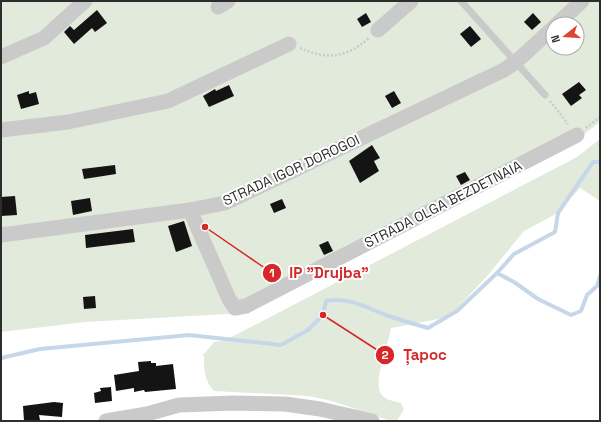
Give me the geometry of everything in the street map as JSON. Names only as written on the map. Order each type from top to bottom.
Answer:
[{"type":"street","points":[[1,57],[44,38],[85,1]]},
{"type":"street","points":[[378,30],[411,1]]},
{"type":"street","points":[[566,16],[582,1]]},
{"type":"street","name":"STRADA IGOR DOROGOI","points":[[1,235],[190,210],[225,203],[504,70],[545,35]]},
{"type":"street","points":[[1,130],[68,122],[168,101],[289,44]]},
{"type":"street","name":"STRADA OLGA BEZDETNAIA","points":[[190,210],[229,299],[235,308],[246,306],[577,135]]},
{"type":"street","points":[[106,421],[146,417],[170,407],[192,404],[285,404],[320,409],[372,421]]},
{"type":"lane","points":[[461,1],[545,95]]},
{"type":"path","points":[[289,44],[316,55],[338,56],[349,53],[378,30]]},
{"type":"path","points":[[545,95],[577,135]]},
{"type":"green space","points":[[1,1],[600,1],[600,122],[574,142],[244,313],[85,322],[1,332]]},
{"type":"green space","points":[[600,139],[600,201],[580,188],[554,215],[524,231],[488,275],[449,317],[391,328],[380,370],[379,386],[381,395],[389,400],[401,403],[404,409],[397,421],[391,421],[332,401],[309,396],[214,391],[208,383],[205,374],[204,355],[200,356],[205,353],[214,342],[226,340],[577,157]]},
{"type":"building","points":[[97,10],[107,23],[95,32],[92,28],[74,44],[64,32],[70,26],[74,30]]},
{"type":"building","points":[[366,13],[371,22],[362,27],[357,19]]},
{"type":"building","points":[[533,13],[541,22],[532,30],[524,22]]},
{"type":"building","points":[[470,26],[481,39],[471,47],[460,34]]},
{"type":"building","points":[[579,82],[586,90],[579,95],[582,98],[571,106],[562,94]]},
{"type":"building","points":[[229,85],[234,96],[209,107],[203,96],[215,89],[216,91]]},
{"type":"building","points":[[29,91],[29,94],[36,92],[39,104],[21,109],[17,95]]},
{"type":"building","points":[[394,91],[401,103],[392,108],[385,96]]},
{"type":"building","points":[[372,145],[380,158],[374,161],[379,171],[360,183],[349,161]]},
{"type":"building","points":[[115,165],[116,174],[84,179],[82,169]]},
{"type":"building","points":[[465,172],[470,180],[461,185],[456,176]]},
{"type":"building","points":[[15,196],[17,215],[1,216],[1,197]]},
{"type":"building","points":[[90,198],[92,211],[73,215],[71,201]]},
{"type":"building","points":[[282,199],[286,208],[274,213],[270,204]]},
{"type":"building","points":[[184,221],[192,246],[176,252],[168,226]]},
{"type":"building","points":[[133,229],[135,242],[86,248],[85,235]]},
{"type":"building","points":[[328,241],[333,251],[324,255],[319,245]]},
{"type":"building","points":[[95,296],[96,308],[84,309],[83,297]]},
{"type":"building","points":[[151,361],[151,363],[156,363],[156,366],[173,364],[176,389],[145,392],[144,390],[134,392],[134,388],[116,391],[114,375],[139,371],[138,362]]},
{"type":"building","points":[[111,387],[112,401],[95,403],[94,393],[101,391],[100,388]]},
{"type":"building","points":[[54,402],[63,403],[62,417],[39,415],[40,420],[24,421],[23,406]]},
{"type":"waterway","points":[[497,273],[514,254],[555,232],[558,213],[593,162],[600,162]]},
{"type":"waterway","points":[[1,358],[40,349],[189,335],[281,345],[308,330],[323,315],[326,301],[335,300],[343,300],[357,304],[391,317],[428,328],[457,311],[497,273],[514,282],[538,299],[571,315],[581,311],[587,295],[597,286],[600,276]]},
{"type":"place","name":"IP \"Drujba\"","points":[[205,227]]},
{"type":"place","name":"Țapoc","points":[[323,315]]}]
